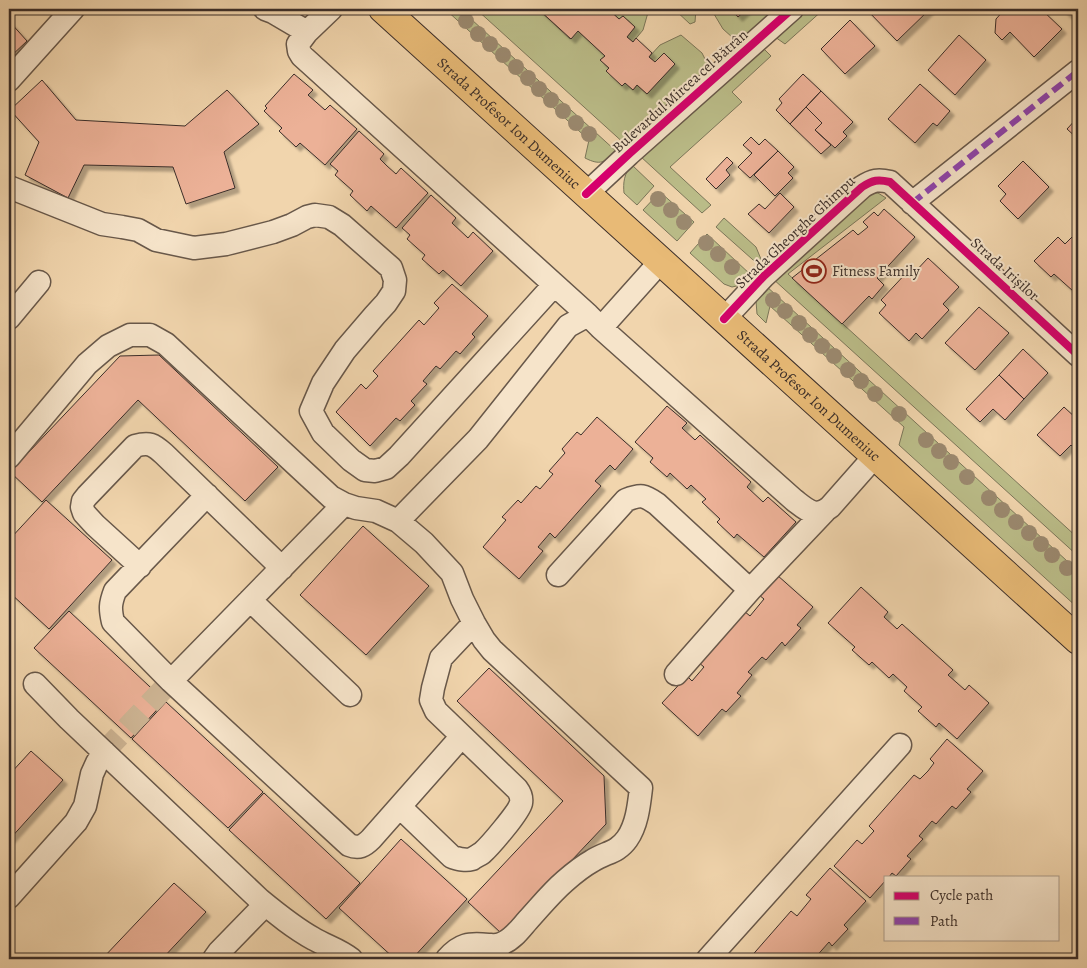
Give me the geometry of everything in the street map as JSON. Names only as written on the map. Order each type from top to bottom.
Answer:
[{"type":"main road","name":"Strada Profesor Ion Dumeniuc","points":[[383,9],[1078,640]]},
{"type":"street","points":[[9,80],[74,9]]},
{"type":"street","points":[[265,9],[274,12],[307,32]]},
{"type":"street","points":[[331,9],[307,32],[298,44],[302,56],[794,500],[806,510],[814,513],[825,511]]},
{"type":"street","name":"Bulevardul Mircea cel Bătrân","points":[[586,194],[792,9]]},
{"type":"street","points":[[912,203],[1078,71]]},
{"type":"street","name":"Strada Gheorghe Ghimpu","points":[[724,319],[764,276],[862,187],[880,179],[890,182],[912,203]]},
{"type":"street","points":[[9,187],[102,224],[138,230],[156,240],[194,248],[226,244],[273,232],[315,215],[329,217],[342,225],[391,268],[395,280],[394,291],[322,383],[311,411],[323,433],[351,460],[365,470],[375,471],[386,468],[399,456],[554,285]]},
{"type":"street","name":"Strada Irișilor","points":[[912,203],[1078,355]]},
{"type":"street","points":[[398,522],[478,439],[568,326],[595,321],[661,261]]},
{"type":"street","points":[[9,318],[39,282]]},
{"type":"street","points":[[9,457],[87,364],[108,346],[130,335],[150,335],[166,344],[331,497],[356,508],[376,511],[398,522],[424,543],[452,574],[474,623],[492,650],[640,788],[640,803],[633,828],[623,845],[617,850],[590,862],[565,881],[514,936],[502,944],[493,946],[470,944],[455,950],[447,959]]},
{"type":"street","points":[[140,566],[95,525],[84,513],[82,506],[87,496],[134,446],[144,443],[154,445],[282,568]]},
{"type":"street","points":[[676,674],[750,590],[830,507],[875,456]]},
{"type":"street","points":[[207,495],[115,591],[111,600],[110,610],[114,622],[171,681],[349,845],[354,847],[365,845],[462,736]]},
{"type":"street","points":[[558,575],[626,500],[637,496],[647,497],[657,504],[750,590]]},
{"type":"street","points":[[171,681],[344,504]]},
{"type":"street","points":[[250,600],[350,695]]},
{"type":"street","points":[[400,807],[452,857],[463,860],[471,859],[481,853],[521,806],[522,800],[517,789],[436,711],[431,700],[441,658],[474,623]]},
{"type":"street","points":[[35,684],[69,719],[266,905],[303,933],[351,959]]},
{"type":"street","points":[[708,959],[900,744]]},
{"type":"street","points":[[9,897],[76,822],[85,806],[92,774],[104,752]]},
{"type":"street","points":[[214,959],[258,912]]},
{"type":"green space","points":[[445,9],[460,9],[617,152],[602,162],[595,162],[585,158],[589,140]]},
{"type":"green space","points":[[476,9],[538,9],[570,39],[578,31],[605,56],[600,60],[633,90],[637,85],[647,94],[675,64],[664,53],[655,62],[649,57],[660,45],[681,35],[702,53],[707,63],[706,70],[627,146]]},
{"type":"green space","points":[[608,9],[649,9],[643,30],[633,42],[627,37],[635,27],[623,16],[619,19]]},
{"type":"green space","points":[[674,9],[696,9],[695,22],[690,24]]},
{"type":"green space","points":[[711,9],[731,9],[738,16],[747,9],[783,9],[742,46],[723,29]]},
{"type":"green space","points":[[806,9],[824,9],[785,44],[775,37]]},
{"type":"green space","points":[[762,47],[771,56],[732,92],[742,102],[670,167],[711,205],[702,213],[640,156]]},
{"type":"green space","points":[[632,165],[654,186],[637,205],[624,193],[627,171]]},
{"type":"green space","points":[[660,192],[694,222],[677,241],[643,210]]},
{"type":"green space","points":[[873,193],[878,193],[886,198],[788,274],[1078,538],[1078,556],[772,278],[781,268]]},
{"type":"green space","points":[[724,218],[756,247],[763,264],[761,267],[716,227]]},
{"type":"green space","points":[[707,234],[751,275],[741,285],[732,287],[724,284],[690,253]]},
{"type":"green space","points":[[765,285],[1078,571],[1078,608],[899,445],[904,427],[770,306],[766,323],[757,314],[756,301]]},
{"type":"building","points":[[538,9],[608,9],[619,19],[623,16],[635,27],[627,37],[633,42],[636,38],[652,53],[649,57],[655,62],[664,53],[675,64],[647,94],[637,85],[633,90],[625,83],[622,86],[606,71],[609,68],[600,60],[605,56],[578,31],[571,39]]},
{"type":"building","points":[[731,9],[747,9],[738,17]]},
{"type":"building","points":[[866,9],[930,9],[897,41]]},
{"type":"building","points":[[1005,9],[1008,9],[1014,15],[1020,9],[1041,9],[1062,29],[1034,57],[1010,32],[1002,40],[995,33],[996,19]]},
{"type":"building","points":[[1062,9],[1074,9],[1068,15]]},
{"type":"building","points":[[850,20],[875,46],[845,74],[821,49]]},
{"type":"building","points":[[9,21],[27,41],[9,58]]},
{"type":"building","points":[[959,35],[986,60],[955,95],[928,70]]},
{"type":"building","points":[[294,74],[313,90],[308,95],[325,110],[330,105],[357,129],[325,165],[300,143],[296,147],[279,131],[282,128],[264,111],[267,108],[265,106]]},
{"type":"building","points":[[803,74],[821,91],[790,124],[776,110],[782,103],[779,99]]},
{"type":"building","points":[[42,80],[76,120],[185,126],[227,90],[259,124],[224,152],[235,188],[186,204],[173,167],[84,165],[68,198],[25,175],[39,142],[10,110]]},
{"type":"building","points":[[920,84],[950,111],[937,126],[933,123],[915,143],[888,119]]},
{"type":"building","points":[[821,91],[853,122],[843,132],[847,136],[835,148],[815,130],[822,123],[806,107]]},
{"type":"building","points":[[806,107],[822,123],[815,130],[831,145],[821,154],[790,124]]},
{"type":"building","points":[[1078,117],[1078,139],[1067,129]]},
{"type":"building","points":[[359,131],[384,154],[380,159],[387,166],[396,174],[401,168],[428,193],[396,228],[371,206],[367,211],[350,195],[353,191],[335,175],[338,171],[330,164]]},
{"type":"building","points":[[751,137],[759,145],[765,139],[778,151],[750,178],[738,167],[752,153],[743,145]]},
{"type":"building","points":[[778,151],[794,167],[788,173],[793,178],[775,196],[754,175]]},
{"type":"building","points":[[727,157],[733,163],[726,170],[730,175],[716,189],[706,179]]},
{"type":"building","points":[[1023,161],[1049,187],[1018,219],[1000,201],[1006,194],[998,186]]},
{"type":"building","points":[[780,193],[794,207],[769,233],[748,214],[759,204],[765,209]]},
{"type":"building","points":[[431,195],[456,218],[452,223],[468,238],[473,232],[493,251],[461,286],[443,270],[439,274],[422,259],[425,255],[407,239],[410,235],[402,228]]},
{"type":"building","points":[[884,209],[915,237],[877,278],[884,285],[872,299],[869,296],[842,324],[792,278],[853,230],[858,235],[868,227],[863,222],[874,212],[878,216]]},
{"type":"building","points":[[1058,237],[1065,244],[1072,237],[1078,243],[1078,286],[1073,291],[1054,274],[1051,277],[1034,261]]},
{"type":"building","points":[[928,258],[959,287],[943,304],[949,310],[922,339],[916,333],[909,341],[879,313],[886,305],[881,300],[909,270],[913,274]]},
{"type":"building","points":[[452,284],[488,316],[472,334],[475,337],[460,354],[456,351],[440,369],[436,366],[423,381],[427,384],[411,401],[415,405],[400,421],[396,418],[370,446],[336,412],[361,384],[366,389],[378,376],[373,371],[419,320],[424,325],[439,308],[434,303]]},
{"type":"building","points":[[979,307],[1009,333],[975,370],[945,343]]},
{"type":"building","points":[[1023,349],[1048,373],[1024,399],[999,375]]},
{"type":"building","points":[[159,355],[278,467],[245,501],[138,400],[42,502],[10,472],[120,356]]},
{"type":"building","points":[[999,375],[1024,399],[1005,420],[993,409],[980,422],[966,409]]},
{"type":"building","points":[[667,406],[687,423],[682,428],[695,440],[700,435],[751,482],[747,487],[763,502],[768,497],[796,522],[764,557],[737,534],[734,538],[717,522],[720,519],[702,502],[706,499],[691,485],[687,489],[670,473],[667,477],[650,462],[653,458],[635,442]]},
{"type":"building","points":[[1064,407],[1078,420],[1078,446],[1075,449],[1071,445],[1060,456],[1037,435]]},
{"type":"building","points":[[597,417],[633,449],[615,470],[610,465],[595,481],[601,486],[555,538],[550,533],[538,547],[543,551],[519,579],[483,547],[506,520],[502,517],[518,500],[521,503],[536,486],[540,489],[553,474],[549,471],[565,453],[562,449],[577,432],[581,435]]},
{"type":"building","points":[[46,500],[112,560],[49,629],[9,592],[9,540]]},
{"type":"building","points":[[363,526],[429,586],[366,655],[300,595]]},
{"type":"building","points":[[777,575],[813,607],[797,625],[801,628],[785,646],[782,642],[766,660],[762,657],[748,672],[752,675],[737,693],[741,696],[726,712],[722,709],[698,736],[662,703],[687,676],[692,681],[704,667],[698,662],[744,611],[750,616],[764,599],[759,595]]},
{"type":"building","points":[[861,587],[888,612],[884,617],[897,629],[902,624],[953,670],[948,675],[965,690],[969,685],[989,703],[957,739],[939,723],[936,727],[918,711],[922,707],[904,691],[907,687],[893,674],[889,678],[872,662],[869,665],[852,650],[855,647],[828,623]]},
{"type":"building","points":[[69,611],[165,701],[131,738],[34,648]]},
{"type":"building","points":[[489,668],[604,776],[606,824],[502,934],[468,902],[563,801],[457,701]]},
{"type":"building","points":[[166,702],[263,792],[228,828],[132,739]]},
{"type":"building","points":[[947,739],[983,771],[967,789],[971,792],[956,809],[952,806],[936,824],[932,821],[919,836],[923,839],[907,856],[911,859],[896,876],[892,873],[890,876],[884,876],[884,882],[870,898],[834,866],[857,840],[862,844],[874,831],[869,826],[914,775],[920,779],[928,771],[934,763],[930,759]]},
{"type":"building","points":[[31,751],[63,780],[9,840],[9,775]]},
{"type":"building","points":[[264,793],[360,883],[326,919],[229,830]]},
{"type":"building","points":[[401,839],[467,899],[412,959],[395,959],[339,908]]},
{"type":"building","points":[[830,868],[866,901],[844,925],[848,929],[832,946],[829,942],[814,959],[809,957],[807,959],[749,959],[791,911],[797,916],[811,899],[806,895]]},
{"type":"building","points":[[174,883],[206,912],[162,959],[102,959]]},
{"type":"tunnel","points":[[104,752],[171,681]]},
{"type":"marked path","points":[[912,203],[1078,71]]},
{"type":"cycle path","points":[[586,194],[792,9]]},
{"type":"cycle path","points":[[724,319],[764,276],[862,187],[876,181],[882,181],[890,182],[1078,355]]},
{"type":"place","name":"Fitness Family","points":[[814,271]]}]
